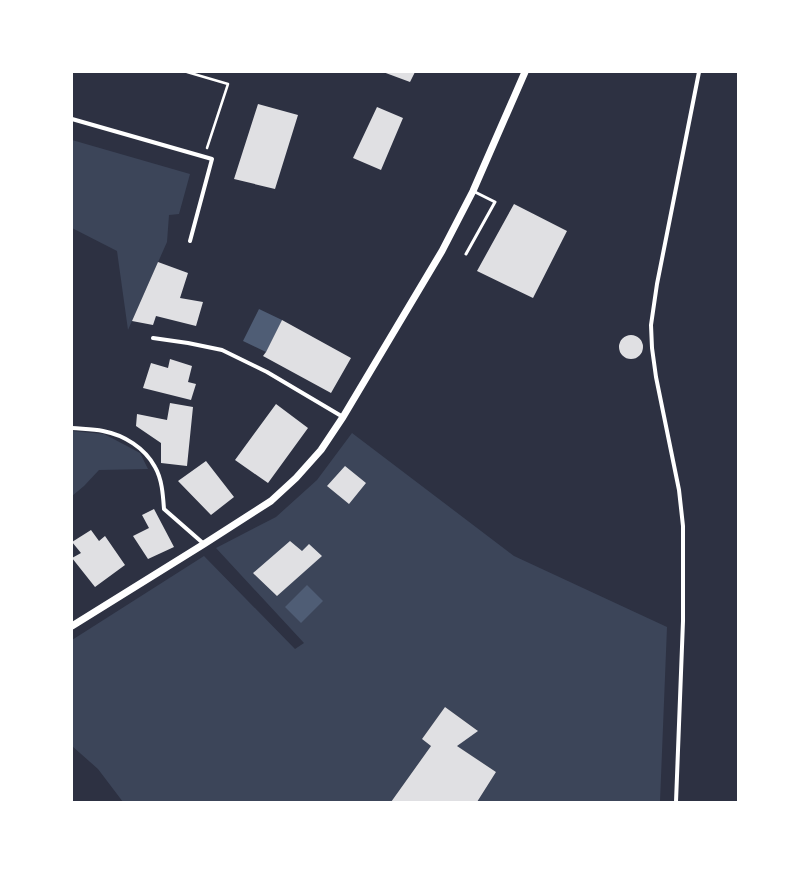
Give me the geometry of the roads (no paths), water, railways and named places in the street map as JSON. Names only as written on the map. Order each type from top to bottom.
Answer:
[{"type":"street","points":[[72,626],[271,501],[321,450],[343,417],[442,251],[473,192],[525,72]]},
{"type":"street","points":[[676,802],[683,621],[683,526],[679,490],[656,377],[652,348],[651,325],[657,284],[699,72]]},
{"type":"street","points":[[72,119],[212,159],[190,241]]},
{"type":"street","points":[[153,338],[222,350],[268,372],[343,417]]},
{"type":"street","points":[[72,428],[103,431],[126,439],[143,450],[155,467],[161,487],[164,509],[204,544]]},
{"type":"lane","points":[[466,254],[495,202],[473,192]]}]
